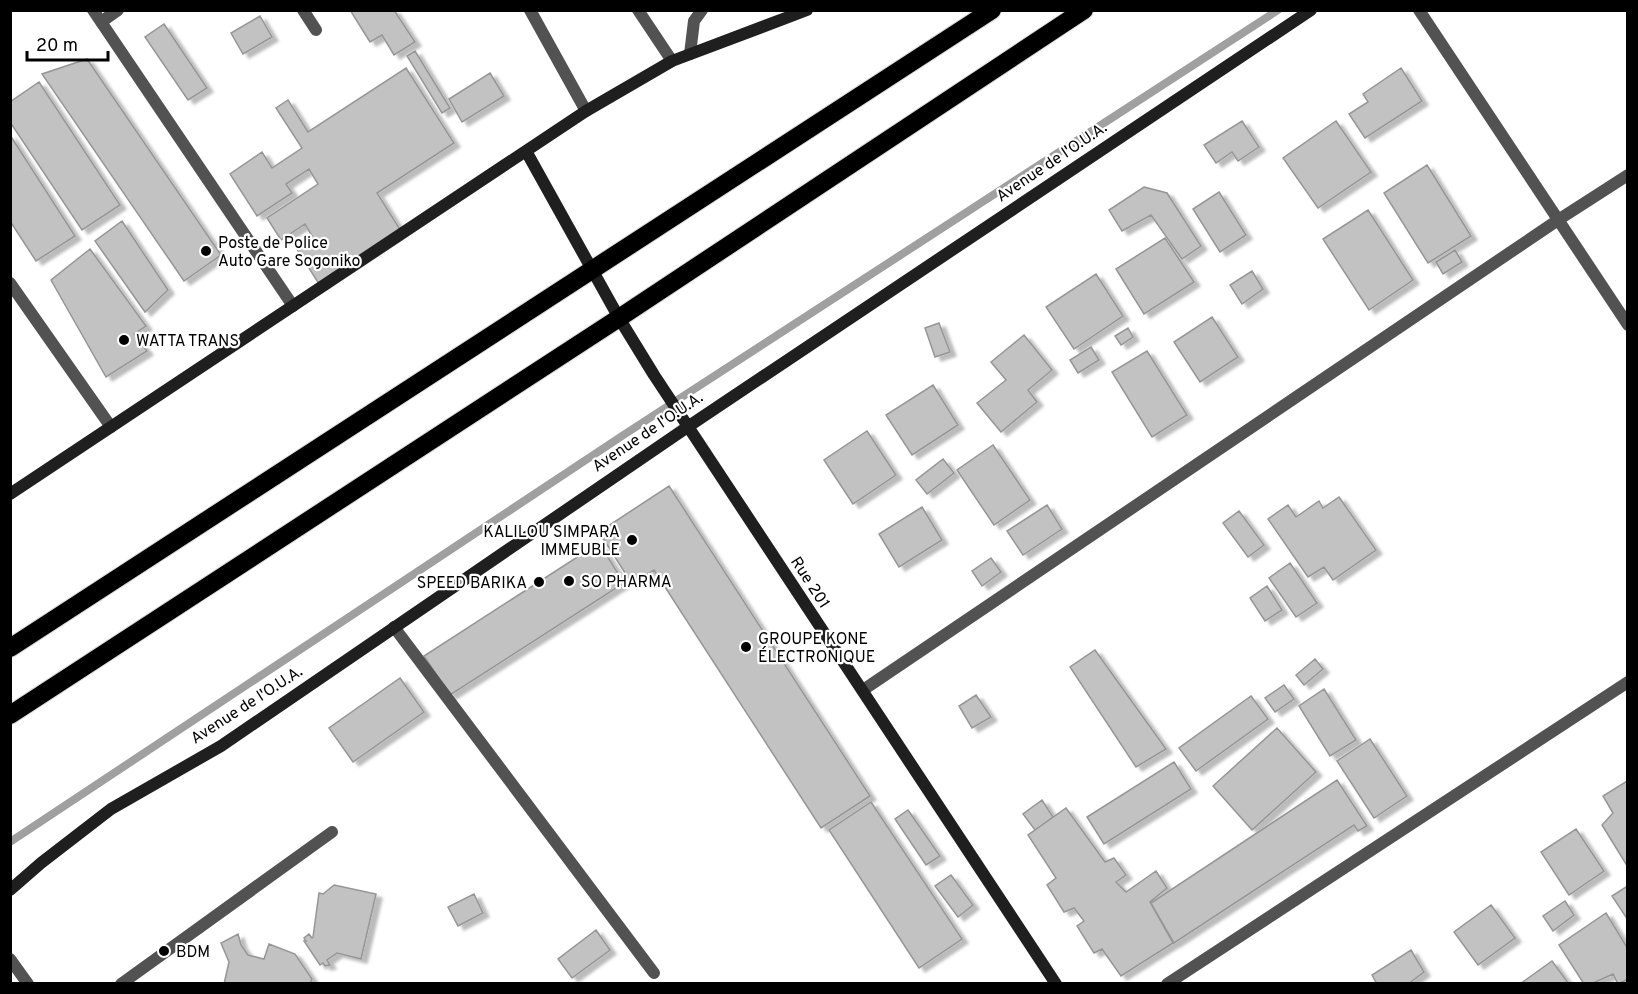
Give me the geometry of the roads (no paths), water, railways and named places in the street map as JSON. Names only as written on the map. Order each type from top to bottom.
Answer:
[{"type":"highway","points":[[10,648],[992,10]]},
{"type":"highway","points":[[10,715],[1084,10]]},
{"type":"street","points":[[93,10],[293,306]]},
{"type":"street","points":[[101,22],[118,10]]},
{"type":"street","points":[[303,10],[315,30]]},
{"type":"street","points":[[530,10],[586,111]]},
{"type":"street","points":[[638,10],[672,61]]},
{"type":"street","points":[[690,54],[694,21],[702,10]]},
{"type":"street","points":[[10,494],[586,111],[672,61],[807,10]]},
{"type":"street","name":"Avenue de l'O.U.A.","points":[[10,890],[111,809],[221,746],[689,426],[1311,10]]},
{"type":"street","points":[[1419,10],[1628,325]]},
{"type":"street","name":"Rue 201","points":[[526,151],[618,318],[1056,984]]},
{"type":"street","points":[[863,690],[1628,175]]},
{"type":"street","points":[[10,284],[111,427]]},
{"type":"street","points":[[394,627],[654,973]]},
{"type":"street","points":[[1167,984],[1628,682]]},
{"type":"street","points":[[121,984],[332,832]]},
{"type":"street","points":[[10,959],[28,984]]},
{"type":"waterway","points":[[10,842],[625,434],[1278,10]]},
{"type":"place","name":"Poste de Police Auto Gare Sogoniko","points":[[206,251]]},
{"type":"place","name":"WATTA TRANS","points":[[124,340]]},
{"type":"place","name":"KALILOU SIMPARA IMMEUBLE","points":[[632,540]]},
{"type":"place","name":"SO PHARMA","points":[[569,581]]},
{"type":"place","name":"SPEED BARIKA","points":[[539,582]]},
{"type":"place","name":"GROUPE KONE ÉLECTRONIQUE","points":[[746,647]]},
{"type":"place","name":"BDM","points":[[164,951]]}]
